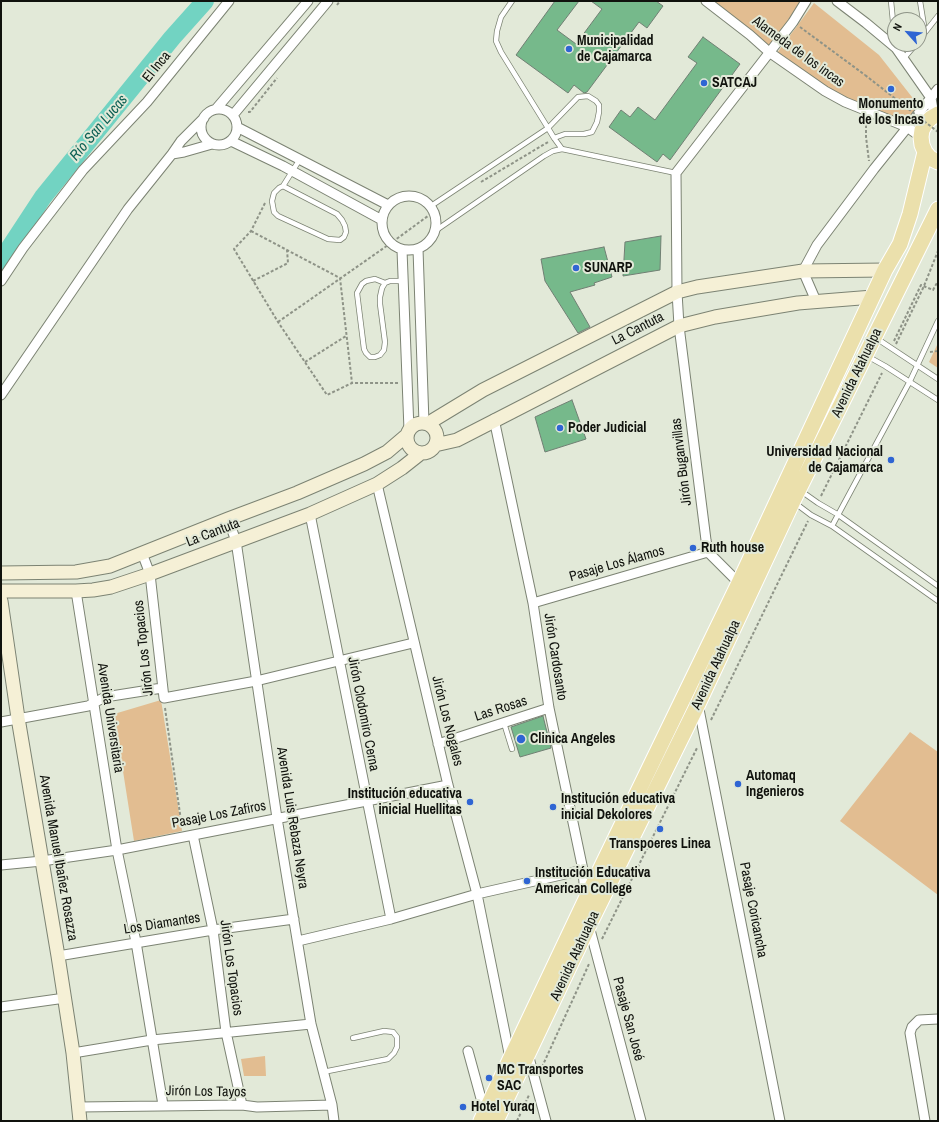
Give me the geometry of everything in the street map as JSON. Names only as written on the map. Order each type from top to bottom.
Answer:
[{"type":"main road","name":"Avenida Atahualpa","points":[[487,1118],[528,1054],[589,925],[698,704],[873,297],[885,270],[900,244],[910,214],[923,145],[922,130],[926,123],[936,114]]},
{"type":"main road","points":[[923,145],[930,158],[938,162]]},
{"type":"main road","name":"Avenida Atahualpa","points":[[487,1118],[510,1058],[739,583],[866,355],[938,209]]},
{"type":"street","name":"El Inca","points":[[1,281],[23,248],[83,170],[147,102],[229,1]]},
{"type":"street","points":[[1,395],[128,209],[184,138],[207,114],[216,109],[308,1]]},
{"type":"street","points":[[233,115],[328,1]]},
{"type":"street","name":"Alameda de los incas","points":[[706,1],[750,35],[769,52],[825,91],[845,102],[907,127],[923,145]]},
{"type":"street","points":[[676,173],[793,22],[806,1]]},
{"type":"street","points":[[837,1],[887,39]]},
{"type":"street","points":[[900,52],[931,98],[936,114]]},
{"type":"street","points":[[816,301],[803,271],[817,245],[874,169],[938,88]]},
{"type":"street","points":[[172,154],[212,144],[222,145],[231,141],[235,137],[237,127],[233,115],[225,110],[216,109]]},
{"type":"street","points":[[204,118],[201,128],[202,133],[204,138],[212,144]]},
{"type":"street","points":[[237,127],[388,205]]},
{"type":"street","points":[[231,141],[292,171],[382,220]]},
{"type":"street","name":"Jirón Buganvillas","points":[[676,173],[677,292],[679,326],[708,552]]},
{"type":"street","points":[[408,195],[420,198],[432,209],[436,224],[435,231],[429,242],[418,249],[402,250],[391,243],[383,233],[382,220],[385,209],[397,198],[408,195]]},
{"type":"street","points":[[418,249],[426,424],[431,426],[436,435],[435,445]]},
{"type":"street","points":[[402,250],[408,382],[407,440],[412,449],[422,453]]},
{"type":"street","name":"La Cantuta","points":[[1,573],[76,572],[110,566],[297,493],[364,464],[387,452],[408,433],[414,425],[426,424],[483,390],[677,292],[697,287],[803,271],[885,270]]},
{"type":"street","name":"La Cantuta","points":[[1,591],[76,591],[111,586],[150,574],[310,514],[377,484],[422,453],[427,452],[435,445],[457,440],[494,419],[679,326],[715,317],[816,301],[873,297]]},
{"type":"street","name":"Jirón Cardosanto","points":[[494,419],[533,603],[549,708],[583,870],[589,925]]},
{"type":"street","name":"Jirón Los Nogales","points":[[377,484],[413,643],[477,894],[510,1058]]},
{"type":"street","name":"Jirón Clodomiro Cerna","points":[[310,514],[391,919]]},
{"type":"street","name":"Avenida Luis Rebaza Neyra","points":[[228,519],[236,541],[277,818],[311,1024],[332,1105],[334,1121]]},
{"type":"street","points":[[708,552],[739,583]]},
{"type":"street","name":"Pasaje Los Álamos","points":[[533,603],[708,552]]},
{"type":"street","name":"Jirón Los Topacios","points":[[142,554],[150,574],[164,698]]},
{"type":"street","name":"Avenida Universitaria","points":[[76,591],[117,850],[136,942],[163,1105]]},
{"type":"street","name":"Avenida Manuel Ibañez Rosazza","points":[[1,601],[18,718],[65,998],[73,1053],[80,1121]]},
{"type":"street","points":[[164,698],[256,681],[413,643]]},
{"type":"street","points":[[1,722],[88,706],[105,696],[162,688]]},
{"type":"street","name":"Pasaje Coricancha","points":[[698,704],[780,1121]]},
{"type":"street","name":"Las Rosas","points":[[438,744],[549,708]]},
{"type":"street","name":"Pasaje Los Zafiros","points":[[1,865],[42,862],[117,850],[448,785]]},
{"type":"street","name":"Jirón Los Topacios","points":[[193,835],[213,930],[226,1032],[242,1105]]},
{"type":"street","points":[[298,941],[391,919],[477,894],[583,870]]},
{"type":"street","name":"Los Diamantes","points":[[58,956],[136,942],[294,919]]},
{"type":"street","name":"Pasaje San José","points":[[589,925],[641,1121]]},
{"type":"street","points":[[1,1007],[65,998]]},
{"type":"street","points":[[925,1121],[910,1033],[912,1027],[919,1020],[938,1019]]},
{"type":"street","points":[[73,1053],[152,1040],[311,1024]]},
{"type":"street","points":[[468,1052],[487,1118]]},
{"type":"street","points":[[528,1054],[546,1121]]},
{"type":"street","name":"Jirón Los Tayos","points":[[79,1107],[242,1105],[256,1107],[332,1105]]},
{"type":"lane","points":[[512,1],[501,17],[496,42],[562,149]]},
{"type":"lane","points":[[891,1],[892,12]]},
{"type":"lane","points":[[920,1],[922,12]]},
{"type":"lane","points":[[927,30],[938,16]]},
{"type":"lane","points":[[904,58],[909,52]]},
{"type":"lane","points":[[432,209],[548,128],[578,97],[588,96],[596,101],[599,112],[598,122],[592,132],[584,134],[565,134],[554,138]]},
{"type":"lane","points":[[435,231],[553,151],[562,149],[676,173]]},
{"type":"lane","points":[[283,186],[337,214],[345,226],[346,232],[344,237],[340,240],[328,239],[278,216],[274,212],[272,200],[274,193],[283,186],[300,159]]},
{"type":"lane","points":[[385,283],[380,298],[385,342],[384,350],[380,355],[370,357],[364,349],[357,293],[366,280],[375,279],[385,283],[390,281],[403,281]]},
{"type":"lane","points":[[832,526],[837,514],[910,381],[938,321]]},
{"type":"lane","points":[[874,337],[938,379]]},
{"type":"lane","points":[[866,355],[886,366],[938,400]]},
{"type":"lane","points":[[790,491],[818,503],[837,514],[938,586]]},
{"type":"lane","points":[[790,491],[811,515],[832,526],[938,601]]},
{"type":"lane","points":[[504,723],[512,749]]},
{"type":"lane","points":[[324,1072],[388,1059],[394,1054],[397,1047],[397,1037],[393,1032],[384,1031],[353,1038]]},
{"type":"path","points":[[793,22],[865,75],[938,132]]},
{"type":"path","points":[[866,111],[866,138],[869,160],[874,169]]},
{"type":"path","points":[[481,183],[554,138]]},
{"type":"path","points":[[265,202],[251,230],[234,249],[278,322],[327,394],[352,383],[408,382]]},
{"type":"path","points":[[278,322],[391,243],[432,209]]},
{"type":"path","points":[[251,230],[340,278]]},
{"type":"path","points":[[253,281],[288,263],[287,250]]},
{"type":"path","points":[[892,349],[924,286],[938,252]]},
{"type":"path","points":[[340,278],[352,383]]},
{"type":"path","points":[[924,286],[933,290],[938,280]]},
{"type":"path","points":[[305,362],[346,336]]},
{"type":"path","points":[[818,503],[886,366]]},
{"type":"path","points":[[516,1121],[596,950],[704,735],[811,515]]},
{"type":"path","name":"Jirón Los Topacios","points":[[164,698],[183,837]]},
{"type":"shaded area","points":[[699,1],[800,1],[799,5],[769,47],[759,46]]},
{"type":"shaded area","points":[[814,3],[879,55],[919,106],[903,128],[858,112],[774,57]]},
{"type":"shaded area","points":[[938,343],[938,368],[929,362]]},
{"type":"shaded area","points":[[161,700],[182,831],[134,841],[114,714]]},
{"type":"shaded area","points":[[910,732],[938,752],[938,895],[840,821]]},
{"type":"shaded area","points":[[265,1056],[266,1076],[244,1076],[241,1059]]},
{"type":"building","name":"Municipalidad de Cajamarca","points":[[555,1],[579,1],[557,30],[576,44],[602,9],[591,1],[656,1],[663,6],[647,28],[639,22],[587,92],[584,93],[574,85],[568,93],[516,55]]},
{"type":"building","name":"SATCAJ","points":[[703,37],[740,64],[670,160],[663,154],[657,162],[609,127],[621,110],[630,117],[638,107],[655,120],[697,63],[688,57]]},
{"type":"building","points":[[661,236],[660,270],[623,276],[625,242]]},
{"type":"building","name":"SUNARP","points":[[604,247],[612,277],[594,283],[595,285],[570,292],[590,327],[578,333],[545,281],[541,259]]},
{"type":"building","name":"Poder Judicial","points":[[572,400],[586,439],[545,452],[535,417]]},
{"type":"building","points":[[543,716],[551,748],[520,757],[511,727]]},
{"type":"waterway","name":"Río San Lucas","points":[[1,261],[43,197],[172,38],[205,1]]},
{"type":"place","name":"Municipalidad de Cajamarca","points":[[569,49]]},
{"type":"place","name":"SATCAJ","points":[[704,83]]},
{"type":"place","name":"Monumento de los Incas","points":[[891,89]]},
{"type":"place","name":"SUNARP","points":[[576,268]]},
{"type":"place","name":"Poder Judicial","points":[[560,428]]},
{"type":"place","name":"Universidad Nacional de Cajamarca","points":[[891,460]]},
{"type":"place","name":"Ruth house","points":[[693,548]]},
{"type":"place","name":"Clinica Angeles","points":[[521,739]]},
{"type":"place","name":"Automaq Ingenieros","points":[[738,784]]},
{"type":"place","name":"Institución educativa inicial Huellitas","points":[[470,802]]},
{"type":"place","name":"Institución educativa inicial Dekolores","points":[[553,807]]},
{"type":"place","name":"Transpoeres Linea","points":[[660,829]]},
{"type":"place","name":"Institución Educativa American College","points":[[527,881]]},
{"type":"place","name":"MC Transportes SAC","points":[[489,1078]]},
{"type":"place","name":"Hotel Yuraq","points":[[463,1107]]}]
